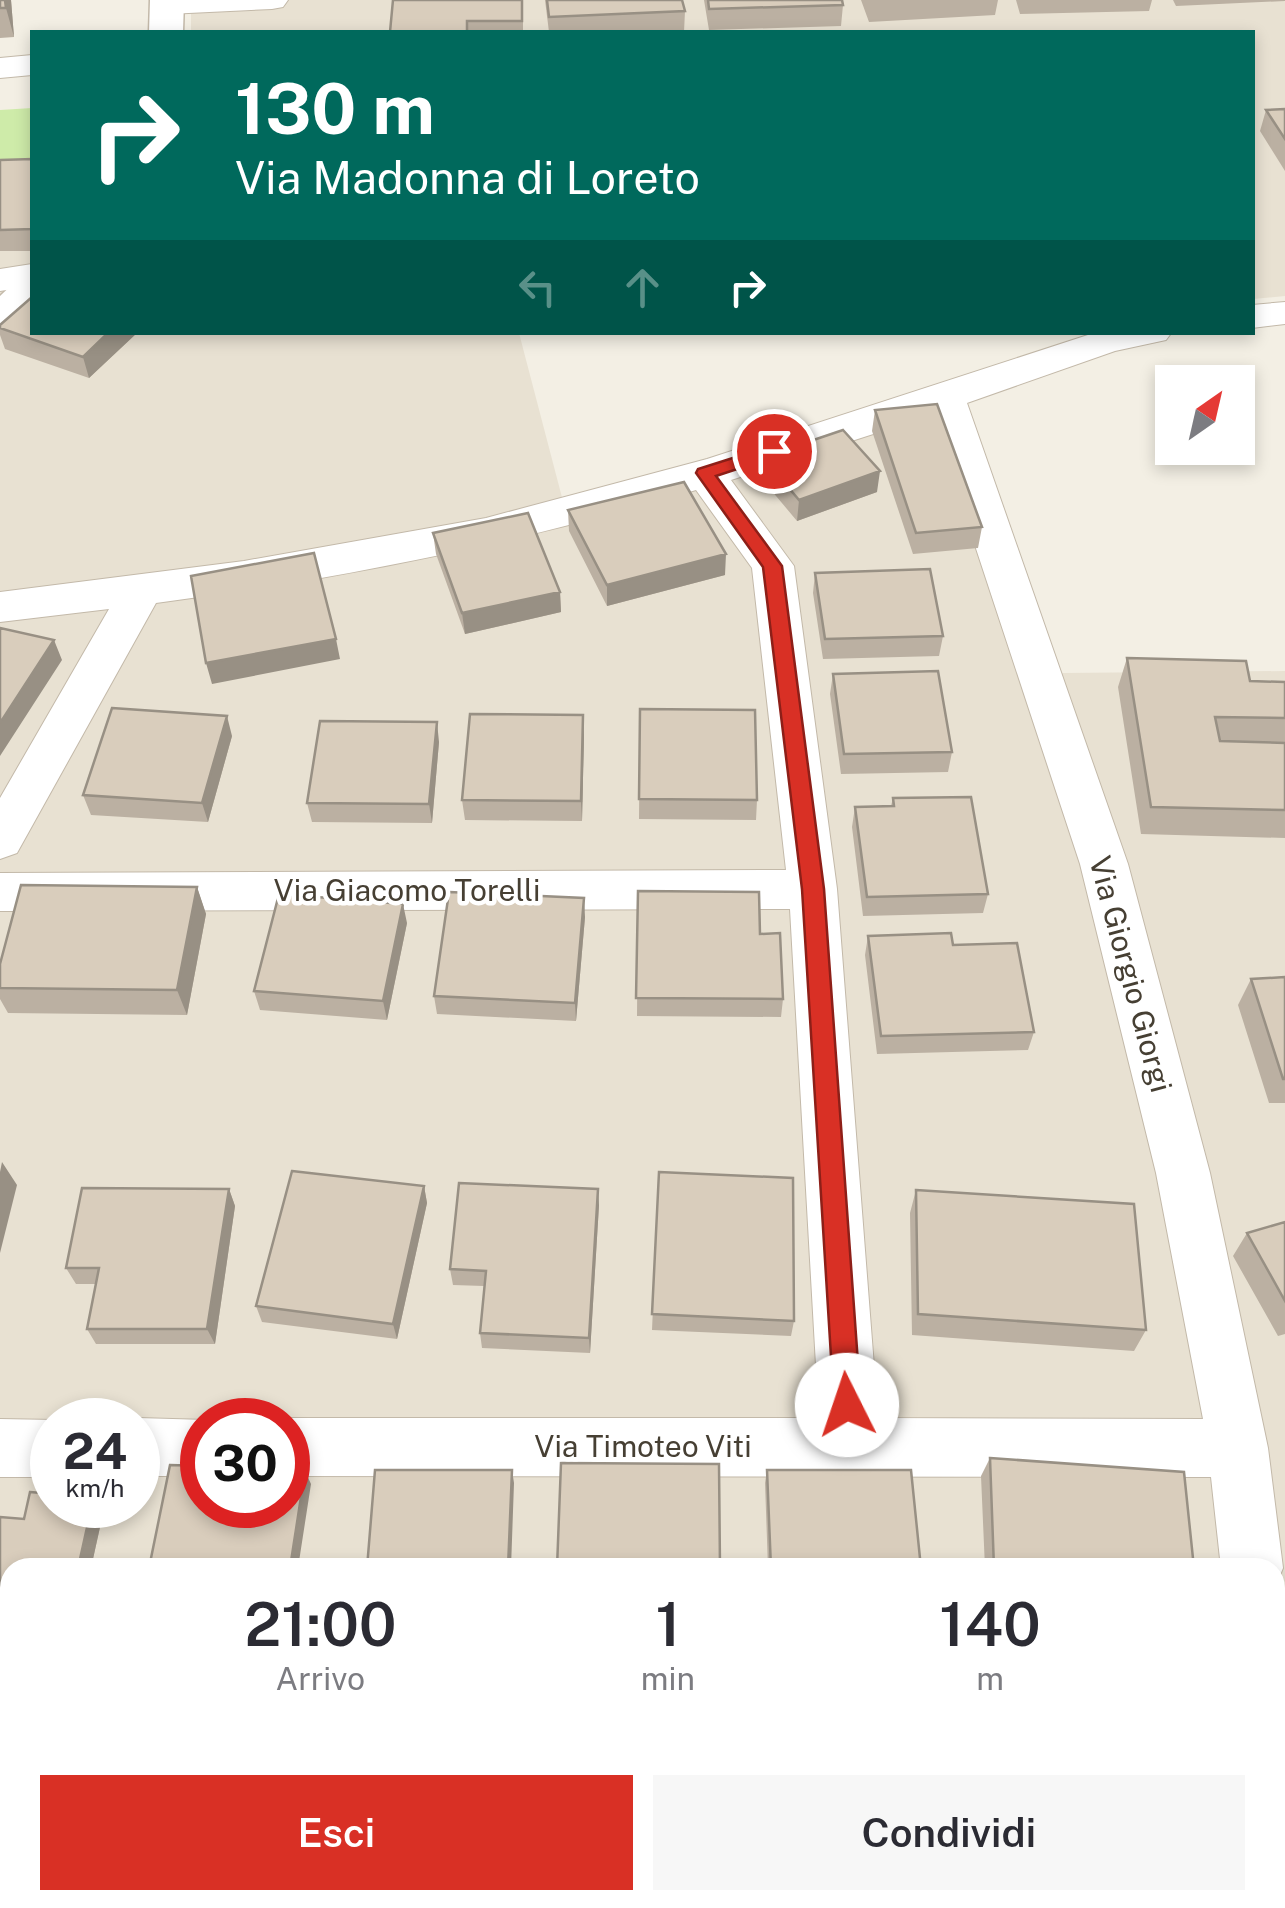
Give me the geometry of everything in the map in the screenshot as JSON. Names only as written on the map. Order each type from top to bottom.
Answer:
[{"type":"street","points":[[167,12],[272,0]]},
{"type":"street","points":[[0,68],[30,65]]},
{"type":"street","points":[[0,280],[30,276]]},
{"type":"street","points":[[0,319],[30,290]]},
{"type":"street","points":[[1255,316],[1285,313]]},
{"type":"street","points":[[0,607],[141,591],[486,532],[705,473],[1107,341],[1137,335]]},
{"type":"street","name":"Via Giorgio Giorgi","points":[[945,396],[1104,864],[1183,1174],[1238,1448],[1251,1558]]},
{"type":"street","points":[[705,473],[772,566],[813,889],[850,1445]]},
{"type":"street","points":[[0,840],[141,591]]},
{"type":"street","name":"Via Giacomo Torelli","points":[[0,892],[813,889]]},
{"type":"street","name":"Via Timoteo Viti","points":[[310,1447],[1238,1448]]},
{"type":"street","points":[[0,1448],[30,1448]]},
{"type":"shaded area","points":[[191,0],[1285,0],[1285,296],[1255,299],[1255,30],[191,30]]},
{"type":"shaded area","points":[[30,166],[30,335],[520,335],[570,528],[870,429],[934,423],[1029,681],[1063,673],[1285,671],[1285,1558],[0,1558],[0,169]]},
{"type":"green space","points":[[30,108],[30,166],[0,169],[0,110]]},
{"type":"building","points":[[393,0],[522,0],[522,21],[467,21],[467,30],[390,30]]},
{"type":"building","points":[[547,0],[682,0],[685,11],[549,17]]},
{"type":"building","points":[[708,0],[842,0],[843,5],[709,9]]},
{"type":"building","points":[[1285,109],[1285,139],[1266,110]]},
{"type":"building","points":[[30,159],[30,229],[0,230],[0,160]]},
{"type":"building","points":[[30,299],[30,335],[106,335],[83,357],[0,325]]},
{"type":"building","points":[[937,404],[982,527],[916,533],[875,410]]},
{"type":"building","points":[[843,430],[880,471],[799,500],[763,457]]},
{"type":"building","points":[[684,482],[726,554],[607,585],[568,510]]},
{"type":"building","points":[[528,513],[560,592],[462,613],[433,533]]},
{"type":"building","points":[[314,553],[336,639],[206,663],[191,576]]},
{"type":"building","points":[[930,569],[943,636],[825,639],[815,573]]},
{"type":"building","points":[[0,628],[54,640],[0,723]]},
{"type":"building","points":[[1127,658],[1246,661],[1250,681],[1285,682],[1285,718],[1215,717],[1220,741],[1285,743],[1285,810],[1151,807]]},
{"type":"building","points":[[938,671],[952,752],[844,754],[833,674]]},
{"type":"building","points":[[112,708],[227,716],[202,803],[83,795]]},
{"type":"building","points":[[640,709],[755,710],[757,800],[639,799]]},
{"type":"building","points":[[470,714],[583,715],[581,801],[462,800]]},
{"type":"building","points":[[320,721],[437,722],[429,804],[307,803]]},
{"type":"building","points":[[971,797],[988,894],[867,897],[855,807],[894,806],[893,798]]},
{"type":"building","points":[[21,885],[197,887],[177,990],[0,988],[0,964]]},
{"type":"building","points":[[638,891],[759,892],[760,934],[780,933],[783,999],[636,998]]},
{"type":"building","points":[[449,892],[584,898],[575,1003],[434,996]]},
{"type":"building","points":[[279,894],[403,904],[383,1001],[254,991]]},
{"type":"building","points":[[951,933],[953,945],[1017,943],[1034,1032],[881,1036],[868,936]]},
{"type":"building","points":[[1285,977],[1285,1079],[1283,1079],[1251,979]]},
{"type":"building","points":[[292,1171],[424,1186],[393,1324],[256,1306]]},
{"type":"building","points":[[659,1172],[793,1178],[794,1321],[652,1314]]},
{"type":"building","points":[[459,1183],[598,1189],[589,1338],[480,1333],[486,1271],[450,1269]]},
{"type":"building","points":[[82,1188],[229,1189],[207,1329],[87,1329],[99,1268],[66,1268]]},
{"type":"building","points":[[916,1190],[1134,1204],[1146,1330],[918,1314]]},
{"type":"building","points":[[1285,1222],[1285,1301],[1247,1233]]},
{"type":"building","points":[[990,1458],[1184,1472],[1193,1558],[994,1558]]},
{"type":"building","points":[[561,1463],[719,1464],[720,1558],[557,1558]]},
{"type":"building","points":[[170,1465],[180,1465],[180,1528],[296,1528],[292,1558],[151,1558]]},
{"type":"building","points":[[375,1470],[512,1470],[508,1558],[368,1558]]},
{"type":"building","points":[[767,1470],[911,1470],[920,1558],[771,1558]]},
{"type":"building","points":[[30,1492],[30,1528],[87,1528],[80,1558],[0,1558],[0,1517],[24,1519]]},
{"type":"route","points":[[774,451],[705,473],[772,566],[813,889],[847,1405]]}]
